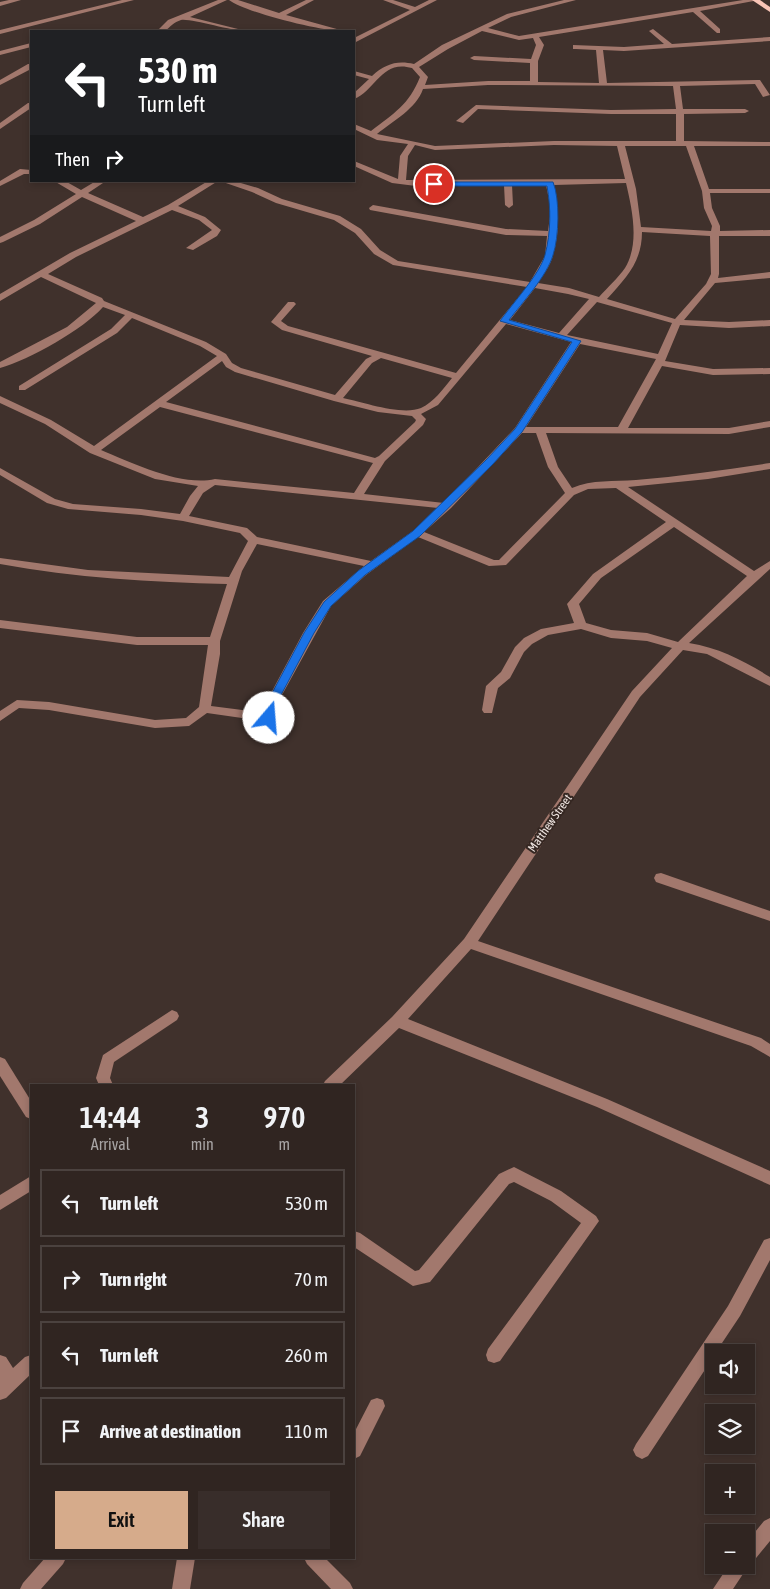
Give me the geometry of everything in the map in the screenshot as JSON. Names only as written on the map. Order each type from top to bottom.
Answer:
[{"type":"main road","points":[[755,0],[770,10]]},
{"type":"street","points":[[0,4],[18,0]]},
{"type":"street","points":[[0,32],[131,0]]},
{"type":"street","points":[[162,30],[182,17],[224,0]]},
{"type":"street","points":[[232,0],[254,9],[336,30]]},
{"type":"street","points":[[279,16],[311,0]]},
{"type":"street","points":[[386,0],[415,10]]},
{"type":"street","points":[[355,41],[434,0]]},
{"type":"street","points":[[355,96],[364,90],[373,78],[387,66],[397,63],[416,66],[445,47],[509,15],[528,9],[573,0]]},
{"type":"street","points":[[481,29],[519,38],[755,0]]},
{"type":"street","points":[[696,10],[717,31]]},
{"type":"street","points":[[182,17],[239,30]]},
{"type":"street","points":[[653,31],[670,46]]},
{"type":"street","points":[[355,34],[362,36]]},
{"type":"street","points":[[534,84],[534,61],[540,45],[535,36]]},
{"type":"street","points":[[576,47],[624,49],[770,39]]},
{"type":"street","points":[[0,53],[30,45]]},
{"type":"street","points":[[599,48],[602,85]]},
{"type":"street","points":[[474,58],[534,61]]},
{"type":"street","points":[[370,135],[404,110],[417,95],[424,77],[416,66]]},
{"type":"street","points":[[0,84],[30,67]]},
{"type":"street","points":[[355,73],[373,78]]},
{"type":"street","points":[[421,86],[488,83],[602,85],[757,82],[766,95]]},
{"type":"street","points":[[621,431],[660,360],[677,322],[713,281],[716,270],[716,226],[708,208],[706,191],[684,144],[676,84]]},
{"type":"street","points":[[0,126],[30,106]]},
{"type":"street","points":[[460,121],[476,107],[680,113],[745,111]]},
{"type":"street","points":[[355,127],[380,138],[412,142],[435,148],[546,143],[770,144]]},
{"type":"street","points":[[402,182],[404,156],[412,142]]},
{"type":"street","points":[[561,336],[630,267],[637,252],[635,204],[620,144]]},
{"type":"street","points":[[355,164],[395,181],[416,184],[629,181]]},
{"type":"street","points":[[0,184],[30,168]]},
{"type":"street","points":[[60,182],[80,193],[142,220]]},
{"type":"street","points":[[0,240],[37,222],[100,182]]},
{"type":"street","points":[[0,298],[107,237],[171,207],[212,182]]},
{"type":"street","points":[[227,182],[337,218],[358,231],[377,252],[396,262],[569,291],[677,322],[730,325],[770,323]]},
{"type":"street","points":[[41,274],[99,300],[101,303],[158,324],[203,344],[223,356],[229,365],[238,370],[337,399],[395,413],[415,414],[435,403],[532,286],[549,256],[553,234],[555,208],[550,183]]},
{"type":"street","points":[[508,184],[509,205]]},
{"type":"street","points":[[706,191],[770,191]]},
{"type":"street","points":[[171,207],[200,218],[214,225],[217,230],[214,234],[190,248]]},
{"type":"street","points":[[373,208],[506,232],[553,234]]},
{"type":"street","points":[[637,229],[715,234],[770,233]]},
{"type":"street","points":[[713,281],[770,275]]},
{"type":"street","points":[[0,365],[33,351],[83,320],[101,303]]},
{"type":"street","points":[[292,304],[276,322],[285,328],[458,377]]},
{"type":"street","points":[[22,388],[114,331],[130,315]]},
{"type":"street","points":[[504,321],[577,341],[713,372],[770,371]]},
{"type":"street","points":[[205,709],[269,718],[276,695],[309,633],[327,604],[373,565],[417,533],[447,506],[519,430],[577,341]]},
{"type":"street","points":[[337,399],[369,360],[380,355]]},
{"type":"street","points":[[94,451],[223,356]]},
{"type":"street","points":[[0,399],[48,422],[94,451],[159,477],[205,484],[215,482],[447,506]]},
{"type":"street","points":[[157,403],[325,449],[380,461]]},
{"type":"street","points":[[357,497],[380,461],[420,423],[421,419],[415,414]]},
{"type":"street","points":[[519,430],[729,431],[770,424]]},
{"type":"street","points":[[540,430],[553,467],[570,493]]},
{"type":"street","points":[[417,533],[493,564],[502,563],[578,487],[708,476],[770,466]]},
{"type":"street","points":[[0,471],[38,495],[72,507],[141,512],[184,518],[243,530],[254,540],[324,553],[373,565]]},
{"type":"street","points":[[184,518],[197,493],[205,484]]},
{"type":"street","points":[[618,485],[672,523],[754,576]]},
{"type":"street","points":[[581,626],[573,604],[598,576],[632,554],[672,523]]},
{"type":"street","points":[[0,717],[17,704],[48,706],[155,724],[188,722],[205,709],[214,654],[214,641],[237,571],[254,540]]},
{"type":"street","points":[[0,550],[4,562],[71,572],[172,580],[235,581]]},
{"type":"street","name":"Matthew Street","points":[[331,1084],[397,1021],[469,944],[636,694],[680,646],[754,576],[770,564]]},
{"type":"street","points":[[0,624],[137,641],[214,641]]},
{"type":"street","points":[[488,710],[492,686],[506,674],[519,650],[528,641],[545,632],[581,626],[611,634],[647,637],[680,646],[709,650],[770,682]]},
{"type":"street","points":[[661,878],[770,916]]},
{"type":"street","points":[[469,944],[756,1042],[770,1051]]},
{"type":"street","points":[[106,1084],[103,1078],[108,1059],[172,1016]]},
{"type":"street","points":[[397,1021],[602,1103],[770,1178]]},
{"type":"street","points":[[0,1064],[30,1111]]},
{"type":"street","points":[[355,1239],[413,1280],[424,1277],[504,1179],[514,1174],[556,1196],[591,1221],[494,1355]]},
{"type":"street","points":[[0,1204],[30,1183]]},
{"type":"street","points":[[642,1450],[734,1311],[770,1246]]},
{"type":"street","points":[[0,1363],[6,1387],[30,1364]]},
{"type":"street","points":[[355,1448],[377,1406]]},
{"type":"street","points":[[755,1546],[770,1527]]},
{"type":"street","points":[[29,1589],[56,1559]]},
{"type":"street","points":[[181,1589],[186,1559]]},
{"type":"street","points":[[314,1559],[344,1589]]},
{"type":"street","points":[[722,1589],[733,1574]]},
{"type":"route","points":[[269,718],[276,695],[309,633],[327,604],[362,573],[417,533],[447,506],[490,462],[519,430],[577,341],[504,321],[532,286],[549,256],[555,208],[550,183],[434,184]]}]
